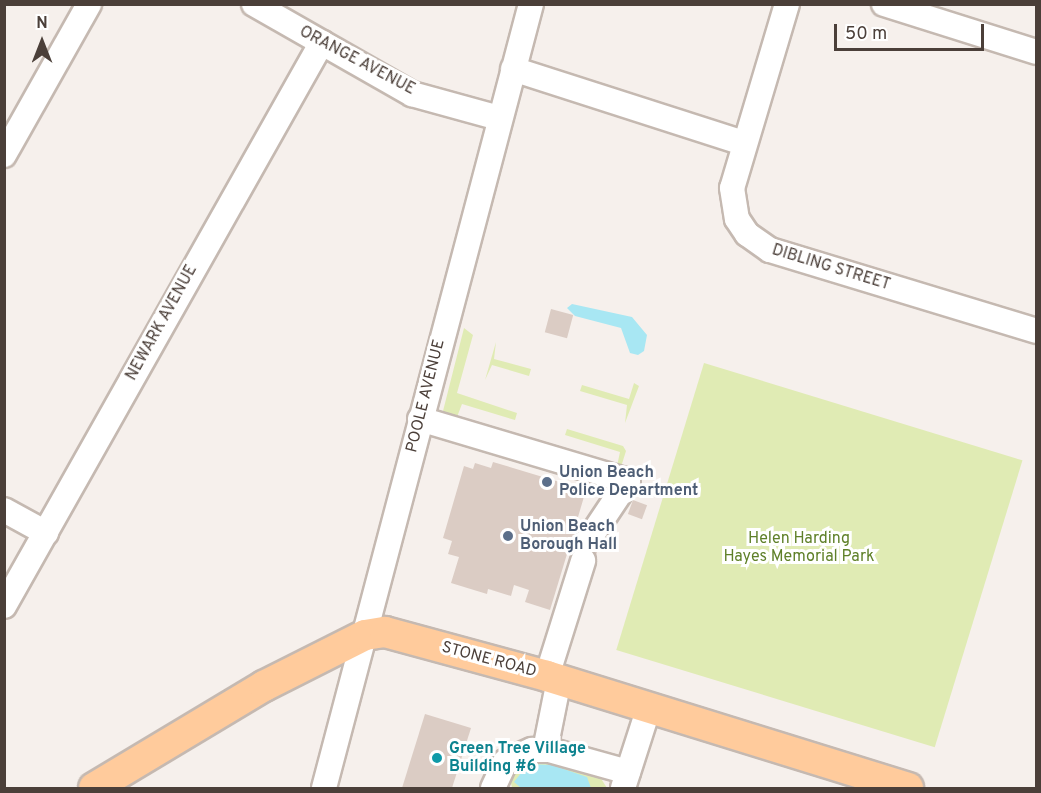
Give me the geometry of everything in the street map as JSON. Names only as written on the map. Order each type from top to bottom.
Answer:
[{"type":"main road","name":"STONE ROAD","points":[[94,789],[264,686],[365,635],[393,634],[553,678],[908,789]]},
{"type":"street","points":[[4,155],[89,4]]},
{"type":"street","name":"ORANGE AVENUE","points":[[254,4],[412,93],[499,118]]},
{"type":"street","name":"POOLE AVENUE","points":[[324,789],[499,118],[531,4]]},
{"type":"street","name":"DIBLING STREET","points":[[787,4],[732,188],[732,202],[737,219],[758,243],[1036,331]]},
{"type":"street","points":[[884,4],[1036,52]]},
{"type":"street","name":"NEWARK AVENUE","points":[[4,606],[322,42]]},
{"type":"street","points":[[513,69],[744,143]]},
{"type":"street","points":[[420,419],[628,481],[590,538]]},
{"type":"street","points":[[4,510],[46,533]]},
{"type":"street","points":[[545,750],[553,678],[583,561]]},
{"type":"street","points":[[493,789],[505,762],[513,755],[545,750],[625,780],[649,707]]},
{"type":"green space","points":[[464,328],[473,335],[457,393],[517,413],[515,420],[462,404],[457,417],[442,415]]},
{"type":"green space","points":[[496,342],[494,359],[531,369],[529,376],[492,365],[485,380]]},
{"type":"green space","name":"Helen Harding Hayes Memorial Park","points":[[704,363],[1022,460],[935,747],[616,650]]},
{"type":"green space","points":[[634,383],[639,386],[625,423],[627,405],[580,391],[582,385],[629,399]]},
{"type":"green space","points":[[567,429],[623,446],[626,451],[621,467],[617,466],[620,452],[565,435]]},
{"type":"green space","points":[[533,761],[552,762],[600,777],[607,788],[512,787],[509,777]]},
{"type":"water","points":[[572,304],[632,317],[647,335],[644,351],[638,355],[630,353],[621,328],[575,316],[567,308]]},
{"type":"water","points":[[528,764],[552,765],[587,777],[591,788],[521,788],[514,782]]},
{"type":"building","points":[[551,309],[573,315],[567,338],[545,332]]},
{"type":"building","name":"Union Beach Borough Hall","points":[[493,462],[586,490],[573,534],[600,542],[594,562],[567,554],[550,610],[525,602],[529,590],[514,585],[511,596],[488,589],[487,594],[451,583],[459,557],[448,554],[452,541],[443,538],[464,466],[473,469],[475,463],[491,468]]},
{"type":"building","points":[[633,500],[647,505],[642,519],[628,514]]},
{"type":"building","name":"Green Tree Village Building #6","points":[[425,714],[471,728],[452,788],[402,788]]},
{"type":"place","name":"Union Beach Police Department","points":[[547,482]]},
{"type":"place","name":"Union Beach Borough Hall","points":[[508,536]]},
{"type":"place","name":"Green Tree Village Building #6","points":[[437,758]]}]
